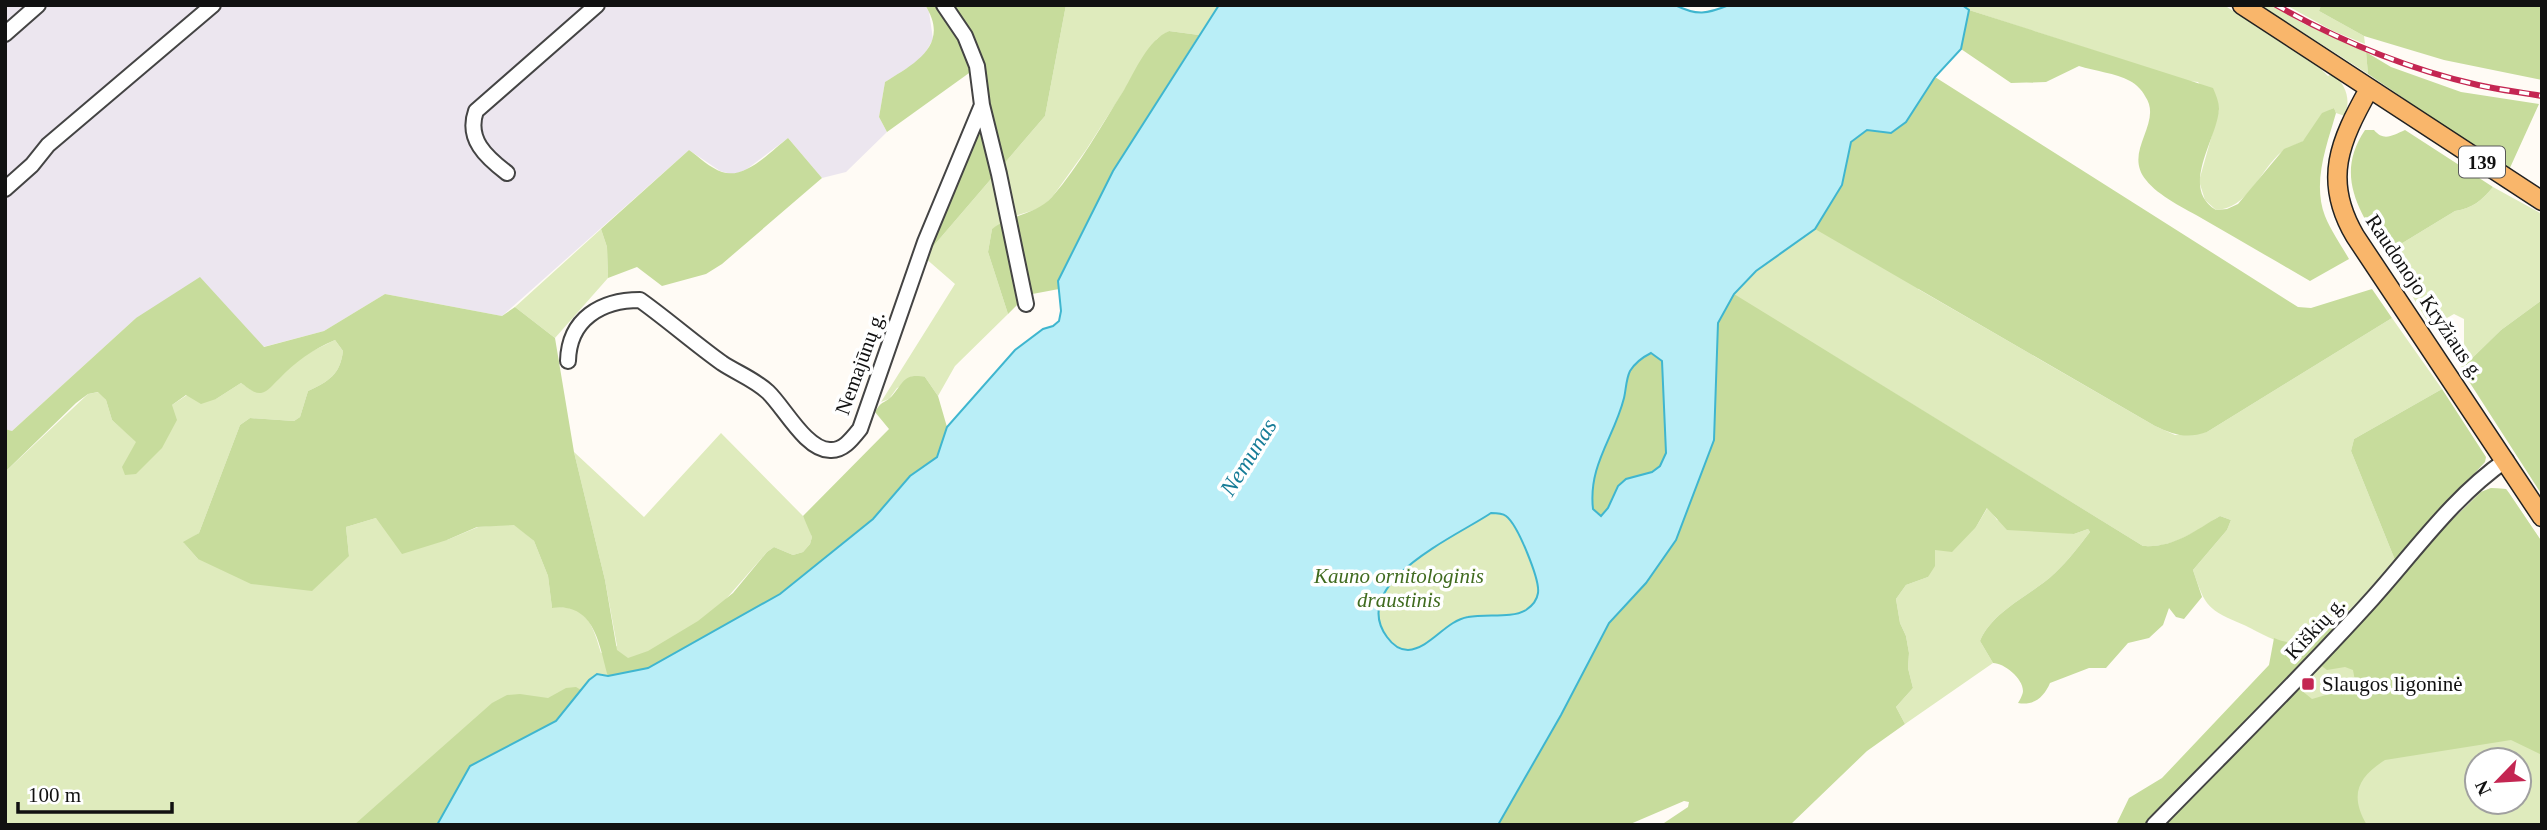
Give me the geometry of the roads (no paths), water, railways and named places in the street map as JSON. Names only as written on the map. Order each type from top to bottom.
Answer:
[{"type":"main road","points":[[2242,5],[2369,89]]},
{"type":"main road","name":"139","points":[[2369,89],[2542,201]]},
{"type":"main road","name":"Raudonojo Kryžiaus g.","points":[[2369,89],[2355,115],[2337,163],[2336,186],[2343,213],[2377,270],[2542,517]]},
{"type":"street","points":[[5,34],[38,5]]},
{"type":"street","points":[[5,190],[32,165],[48,145],[213,5]]},
{"type":"street","points":[[508,173],[493,162],[474,137],[471,123],[476,111],[597,5]]},
{"type":"street","points":[[944,5],[965,36],[973,56],[1026,304]]},
{"type":"street","name":"Nemajūnų g.","points":[[568,360],[569,345],[591,313],[604,304],[640,300],[725,365],[768,391],[810,441],[820,448],[830,450],[847,444],[860,429],[925,242],[982,105]]},
{"type":"street","name":"Kiškių g.","points":[[2154,825],[2357,615],[2451,507],[2486,473],[2506,460]]},
{"type":"water","name":"Kauno ornitologinis draustinis","points":[[1219,5],[1675,5],[1702,12],[1729,5],[1962,5],[1969,10],[1961,49],[1935,77],[1906,122],[1891,133],[1867,130],[1851,142],[1842,185],[1815,229],[1756,271],[1734,294],[1718,323],[1714,440],[1676,540],[1646,583],[1609,623],[1561,715],[1498,825],[437,825],[470,766],[556,721],[597,674],[608,676],[648,668],[780,594],[873,519],[910,476],[937,457],[947,427],[1015,350],[1043,329],[1059,321],[1061,311],[1058,281],[1113,171]],"holes":[[[1651,353],[1662,361],[1666,453],[1660,466],[1652,472],[1626,479],[1618,486],[1608,508],[1601,516],[1593,509],[1592,493],[1598,465],[1620,412],[1630,371],[1639,360]],[[1491,513],[1506,516],[1522,541],[1538,586],[1534,603],[1520,613],[1460,619],[1416,648],[1405,650],[1396,646],[1387,637],[1379,617],[1382,598],[1394,580],[1433,548]]]},
{"type":"railway","points":[[2276,5],[2324,30],[2426,71],[2478,85],[2542,96]]},
{"type":"place","name":"Slaugos ligoninė","points":[[2308,684]]},
{"type":"water label","name":"Nemunas","points":[[1248,457]]}]
